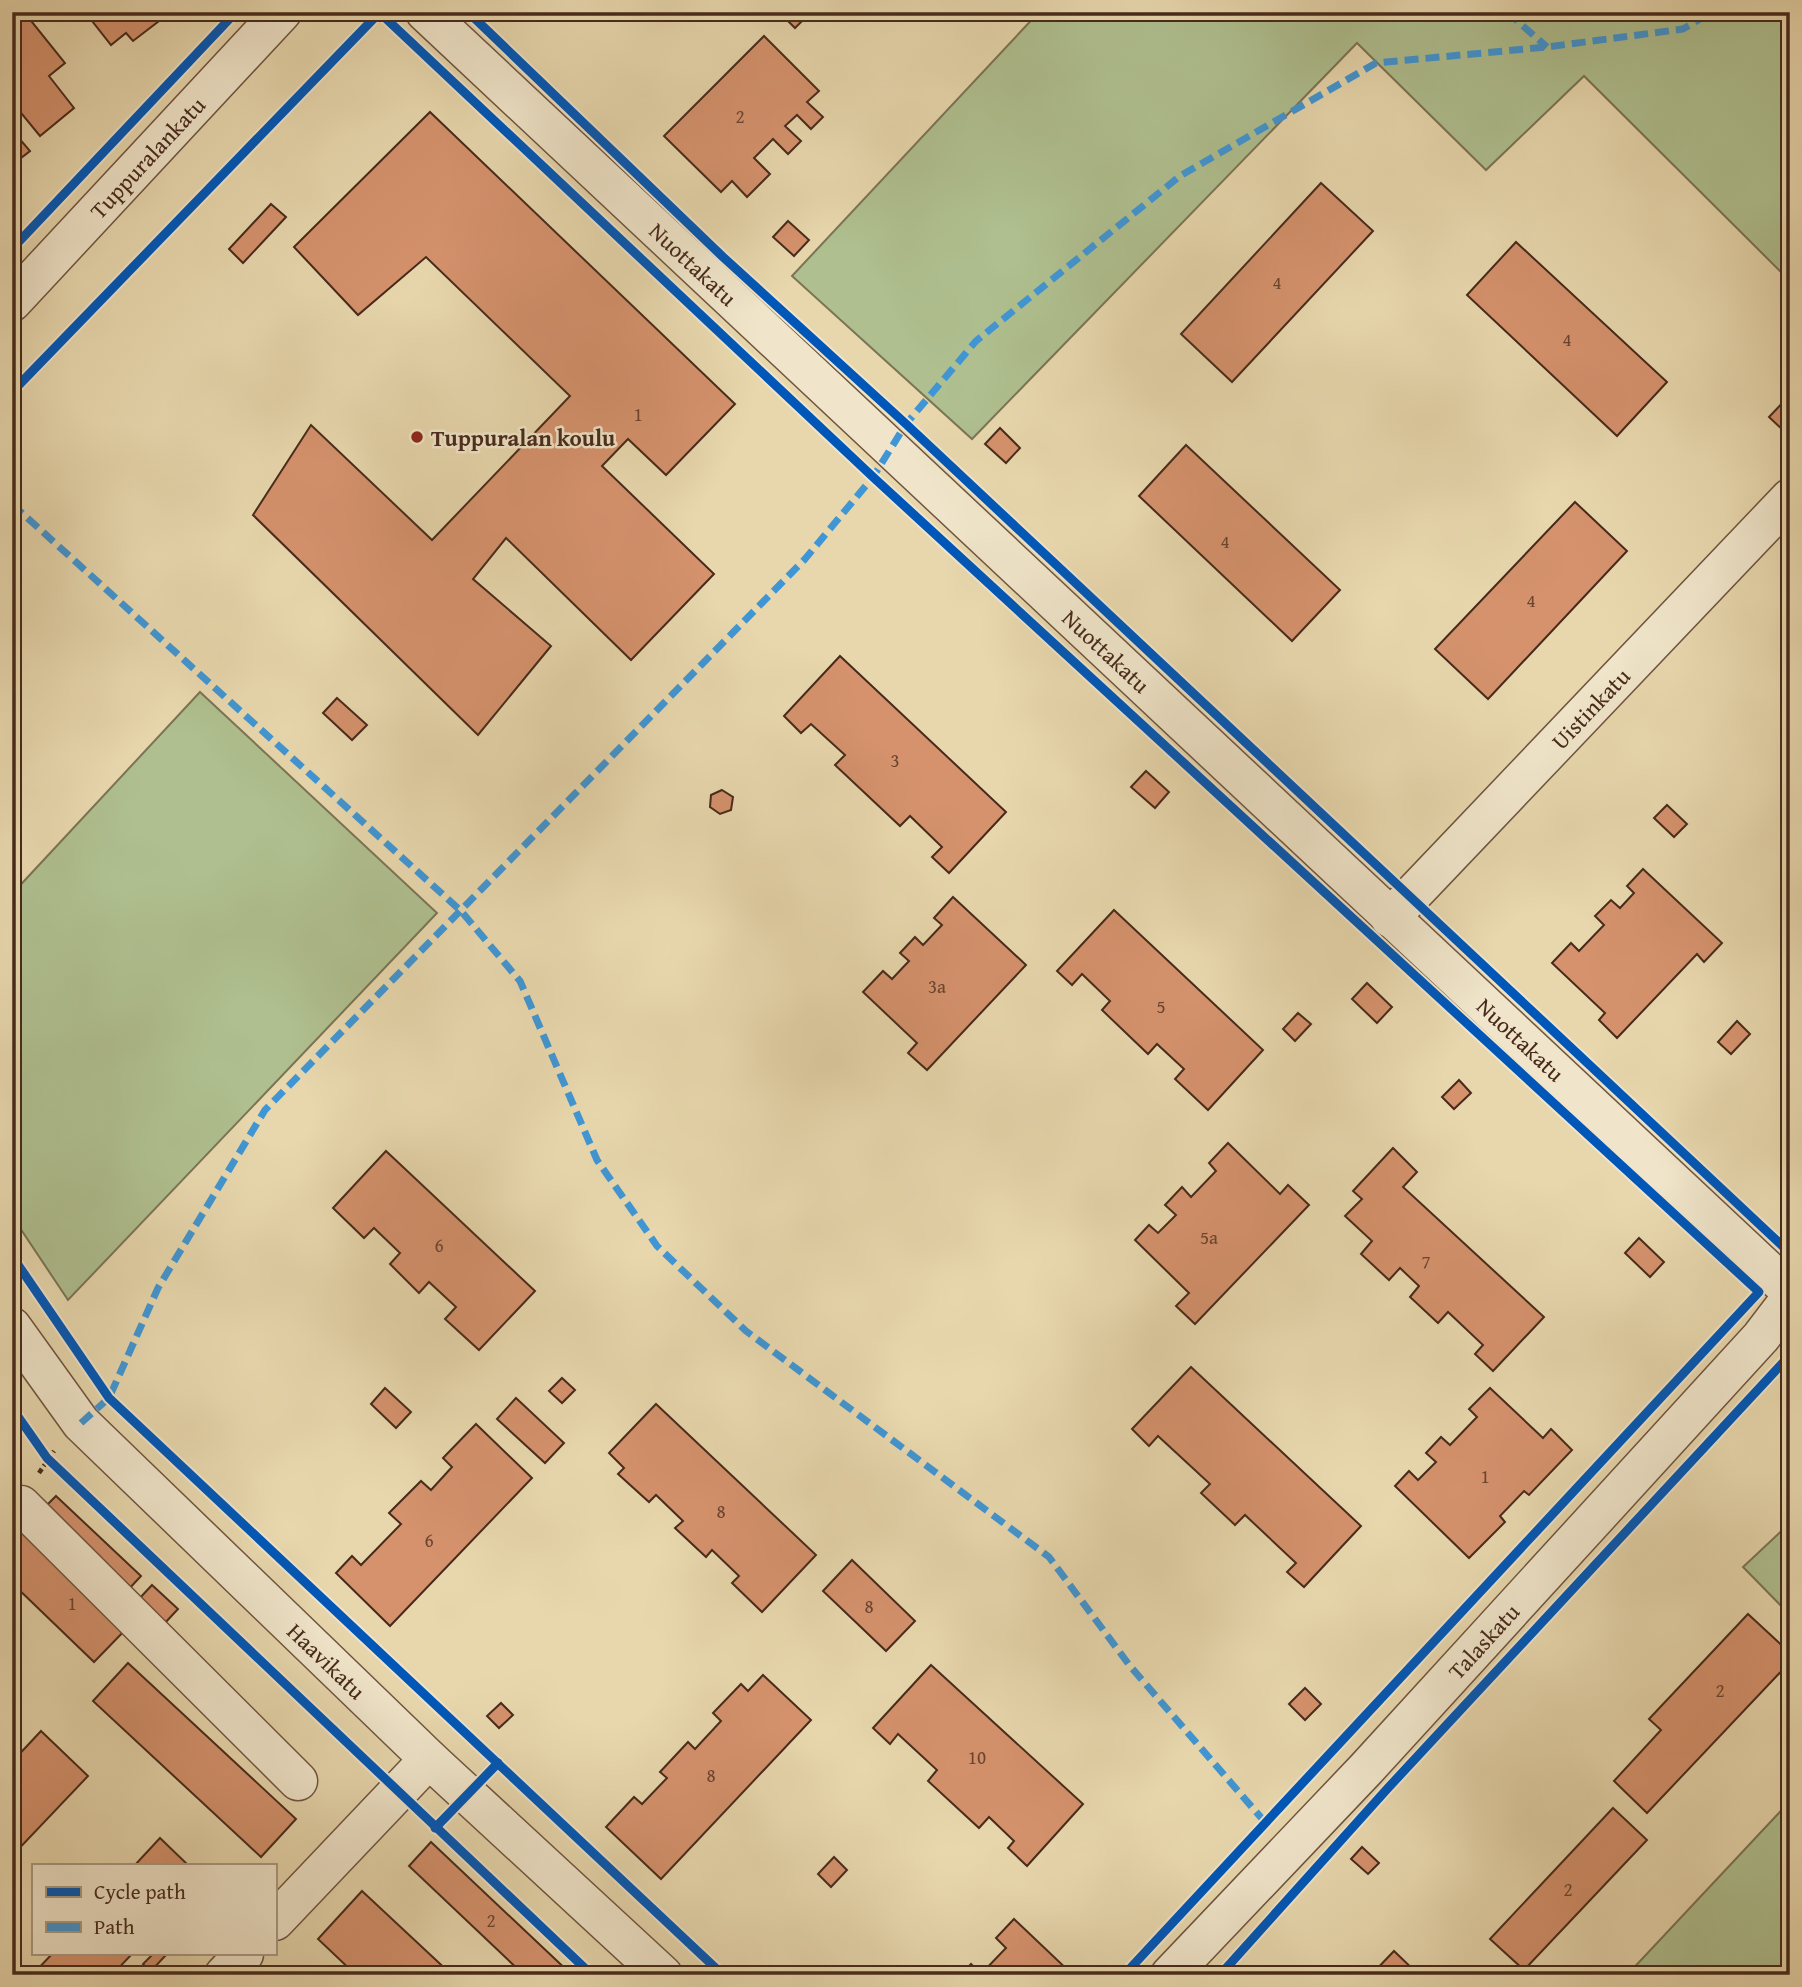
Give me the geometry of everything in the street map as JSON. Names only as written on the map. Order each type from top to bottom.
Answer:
[{"type":"street","name":"Tuppuralankatu","points":[[12,302],[282,12]]},
{"type":"street","name":"Nuottakatu","points":[[425,12],[1790,1291]]},
{"type":"street","name":"Uistinkatu","points":[[1390,918],[1790,498]]},
{"type":"street","name":"Talaskatu","points":[[1170,1975],[1366,1769],[1752,1347],[1790,1299]]},
{"type":"street","name":"Haavikatu","points":[[12,1327],[82,1423],[429,1759],[663,1975]]},
{"type":"street","points":[[21,1505],[298,1781]]},
{"type":"street","points":[[276,1921],[429,1759]]},
{"type":"street","points":[[224,1975],[243,1955]]},
{"type":"path","points":[[21,1505],[47,1458],[82,1423]]},
{"type":"path","points":[[40,1448],[57,1468]]},
{"type":"green space","points":[[1039,12],[1790,12],[1790,281],[1584,76],[1486,170],[1357,43],[972,439],[792,276]]},
{"type":"green space","points":[[200,692],[437,913],[68,1300],[12,1216],[12,894]]},
{"type":"green space","points":[[1790,1523],[1790,1615],[1743,1567]]},
{"type":"green space","points":[[1790,1801],[1790,1975],[1627,1975]]},
{"type":"building","points":[[24,12],[65,63],[49,76],[74,108],[40,136],[12,102],[12,15]]},
{"type":"building","points":[[85,12],[152,12],[159,21],[133,41],[126,33],[111,45]]},
{"type":"building","points":[[779,12],[811,12],[795,28]]},
{"type":"building","points":[[764,36],[819,91],[807,102],[823,117],[811,129],[797,115],[785,126],[801,141],[788,154],[773,139],[754,158],[770,174],[747,197],[732,181],[721,192],[664,136]]},
{"type":"building","points":[[430,112],[735,404],[666,475],[628,439],[602,466],[714,574],[631,660],[506,538],[473,579],[551,646],[478,735],[253,515],[311,425],[432,540],[570,396],[426,257],[358,315],[294,247]]},
{"type":"building","points":[[12,130],[30,151],[12,165]]},
{"type":"building","points":[[1321,183],[1373,231],[1232,382],[1181,334]]},
{"type":"building","points":[[271,204],[286,217],[243,263],[229,249]]},
{"type":"building","points":[[788,221],[809,240],[794,256],[773,237]]},
{"type":"building","points":[[1516,242],[1667,382],[1617,436],[1467,295]]},
{"type":"building","points":[[1789,396],[1790,426],[1785,432],[1769,417]]},
{"type":"building","points":[[1000,428],[1020,448],[1006,463],[985,444]]},
{"type":"building","points":[[1186,445],[1340,590],[1292,641],[1139,496]]},
{"type":"building","points":[[1575,502],[1627,551],[1488,699],[1435,649]]},
{"type":"building","points":[[840,656],[1006,812],[949,873],[932,857],[942,847],[910,816],[900,826],[835,765],[845,755],[811,724],[801,733],[784,716]]},
{"type":"building","points":[[337,698],[367,725],[352,740],[323,713]]},
{"type":"building","points":[[1146,771],[1169,792],[1155,808],[1131,787]]},
{"type":"building","points":[[722,790],[733,797],[731,810],[720,814],[710,807],[711,795]]},
{"type":"building","points":[[1667,805],[1687,824],[1674,837],[1654,818]]},
{"type":"building","points":[[1643,869],[1722,943],[1704,962],[1697,954],[1617,1038],[1599,1020],[1605,1013],[1552,963],[1571,943],[1579,951],[1604,925],[1595,916],[1611,900],[1620,908],[1634,893],[1627,886]]},
{"type":"building","points":[[953,897],[1026,965],[927,1070],[908,1053],[917,1043],[863,992],[883,971],[892,979],[909,961],[900,953],[915,937],[923,945],[942,925],[934,918]]},
{"type":"building","points":[[1114,910],[1263,1050],[1208,1110],[1175,1079],[1184,1069],[1157,1044],[1148,1054],[1102,1010],[1110,1001],[1082,974],[1072,985],[1057,971]]},
{"type":"building","points":[[1367,983],[1392,1007],[1377,1023],[1352,999]]},
{"type":"building","points":[[1298,1013],[1311,1024],[1295,1041],[1283,1029]]},
{"type":"building","points":[[1737,1021],[1750,1034],[1731,1054],[1718,1042]]},
{"type":"building","points":[[1459,1080],[1471,1093],[1454,1109],[1442,1097]]},
{"type":"building","points":[[1228,1143],[1280,1194],[1288,1185],[1309,1205],[1195,1324],[1176,1306],[1189,1293],[1135,1240],[1149,1225],[1158,1233],[1176,1215],[1165,1205],[1182,1187],[1191,1197],[1216,1171],[1209,1163]]},
{"type":"building","points":[[1393,1148],[1417,1172],[1403,1187],[1544,1317],[1493,1371],[1475,1354],[1483,1345],[1448,1312],[1438,1323],[1410,1297],[1419,1286],[1400,1268],[1389,1280],[1361,1254],[1372,1241],[1345,1216],[1362,1199],[1353,1191]]},
{"type":"building","points":[[386,1151],[535,1291],[479,1350],[445,1319],[456,1307],[429,1282],[419,1293],[390,1264],[400,1253],[374,1228],[364,1238],[333,1208]]},
{"type":"building","points":[[1639,1238],[1664,1262],[1650,1277],[1625,1253]]},
{"type":"building","points":[[1191,1367],[1361,1526],[1304,1587],[1287,1572],[1296,1563],[1245,1515],[1235,1525],[1201,1493],[1210,1484],[1158,1436],[1149,1446],[1132,1429]]},
{"type":"building","points":[[562,1378],[575,1390],[562,1403],[549,1391]]},
{"type":"building","points":[[385,1388],[411,1412],[396,1428],[371,1404]]},
{"type":"building","points":[[1490,1388],[1543,1438],[1551,1429],[1572,1450],[1529,1495],[1524,1491],[1500,1516],[1505,1522],[1469,1558],[1395,1486],[1409,1471],[1418,1480],[1436,1462],[1426,1453],[1441,1437],[1450,1445],[1477,1417],[1469,1409]]},
{"type":"building","points":[[516,1398],[564,1443],[545,1463],[497,1419]]},
{"type":"building","points":[[656,1404],[816,1555],[762,1612],[732,1583],[739,1576],[712,1550],[706,1557],[675,1528],[683,1521],[656,1495],[649,1502],[618,1474],[624,1468],[609,1453]]},
{"type":"building","points":[[476,1424],[532,1478],[390,1626],[336,1573],[352,1556],[361,1565],[401,1524],[389,1513],[421,1481],[431,1490],[452,1467],[443,1458]]},
{"type":"building","points":[[56,1496],[141,1576],[127,1591],[41,1511]]},
{"type":"building","points":[[28,1524],[131,1624],[94,1662],[12,1583],[12,1540]]},
{"type":"building","points":[[852,1560],[915,1621],[886,1651],[823,1591]]},
{"type":"building","points":[[152,1585],[178,1609],[164,1624],[138,1600]]},
{"type":"building","points":[[1748,1614],[1790,1653],[1790,1662],[1647,1813],[1614,1781],[1661,1730],[1649,1719]]},
{"type":"building","points":[[128,1663],[296,1819],[261,1857],[93,1701]]},
{"type":"building","points":[[931,1665],[1083,1804],[1027,1866],[1008,1848],[1014,1841],[989,1817],[979,1828],[928,1781],[937,1770],[898,1734],[890,1744],[873,1728]]},
{"type":"building","points":[[763,1675],[811,1720],[661,1879],[606,1827],[634,1797],[642,1804],[667,1778],[660,1772],[688,1742],[695,1749],[721,1721],[713,1713],[741,1684],[748,1691]]},
{"type":"building","points":[[1305,1688],[1321,1704],[1305,1720],[1289,1704]]},
{"type":"building","points":[[501,1703],[513,1715],[499,1728],[487,1716]]},
{"type":"building","points":[[41,1731],[88,1776],[12,1856],[12,1762]]},
{"type":"building","points":[[1613,1808],[1647,1840],[1524,1970],[1490,1939]]},
{"type":"building","points":[[160,1838],[187,1864],[136,1864]]},
{"type":"building","points":[[431,1842],[572,1975],[524,1975],[409,1866]]},
{"type":"building","points":[[1362,1847],[1379,1863],[1368,1874],[1351,1859]]},
{"type":"building","points":[[834,1857],[847,1870],[831,1887],[818,1874]]},
{"type":"building","points":[[362,1891],[452,1975],[356,1975],[318,1939]]},
{"type":"building","points":[[1014,1919],[1073,1975],[961,1975],[971,1964],[981,1974],[1006,1948],[996,1938]]},
{"type":"building","points":[[1394,1951],[1419,1975],[1371,1975]]},
{"type":"building","points":[[51,1955],[131,1955],[112,1975],[32,1975]]},
{"type":"building","points":[[152,1955],[166,1955],[150,1972],[143,1964]]},
{"type":"marked path","points":[[1507,12],[1547,47]]},
{"type":"marked path","points":[[81,1423],[109,1398],[158,1288],[265,1110],[805,559],[873,477],[906,424],[976,341],[1180,176],[1376,63],[1547,47],[1683,29],[1712,12]]},
{"type":"marked path","points":[[12,504],[461,911],[520,981],[597,1160],[657,1246],[746,1331],[1049,1557],[1130,1666],[1264,1821]]},
{"type":"cycle path","points":[[12,249],[236,12]]},
{"type":"cycle path","points":[[379,12],[873,477],[1759,1292],[1124,1975]]},
{"type":"cycle path","points":[[12,392],[380,12]]},
{"type":"cycle path","points":[[468,12],[723,257],[906,424],[1790,1253]]},
{"type":"cycle path","points":[[12,1256],[109,1398],[723,1975]]},
{"type":"cycle path","points":[[1220,1975],[1388,1788],[1790,1355]]},
{"type":"cycle path","points":[[12,1408],[47,1458],[592,1975]]},
{"type":"cycle path","points":[[435,1828],[498,1763]]},
{"type":"place","name":"Tuppuralan koulu","points":[[417,437]]}]
